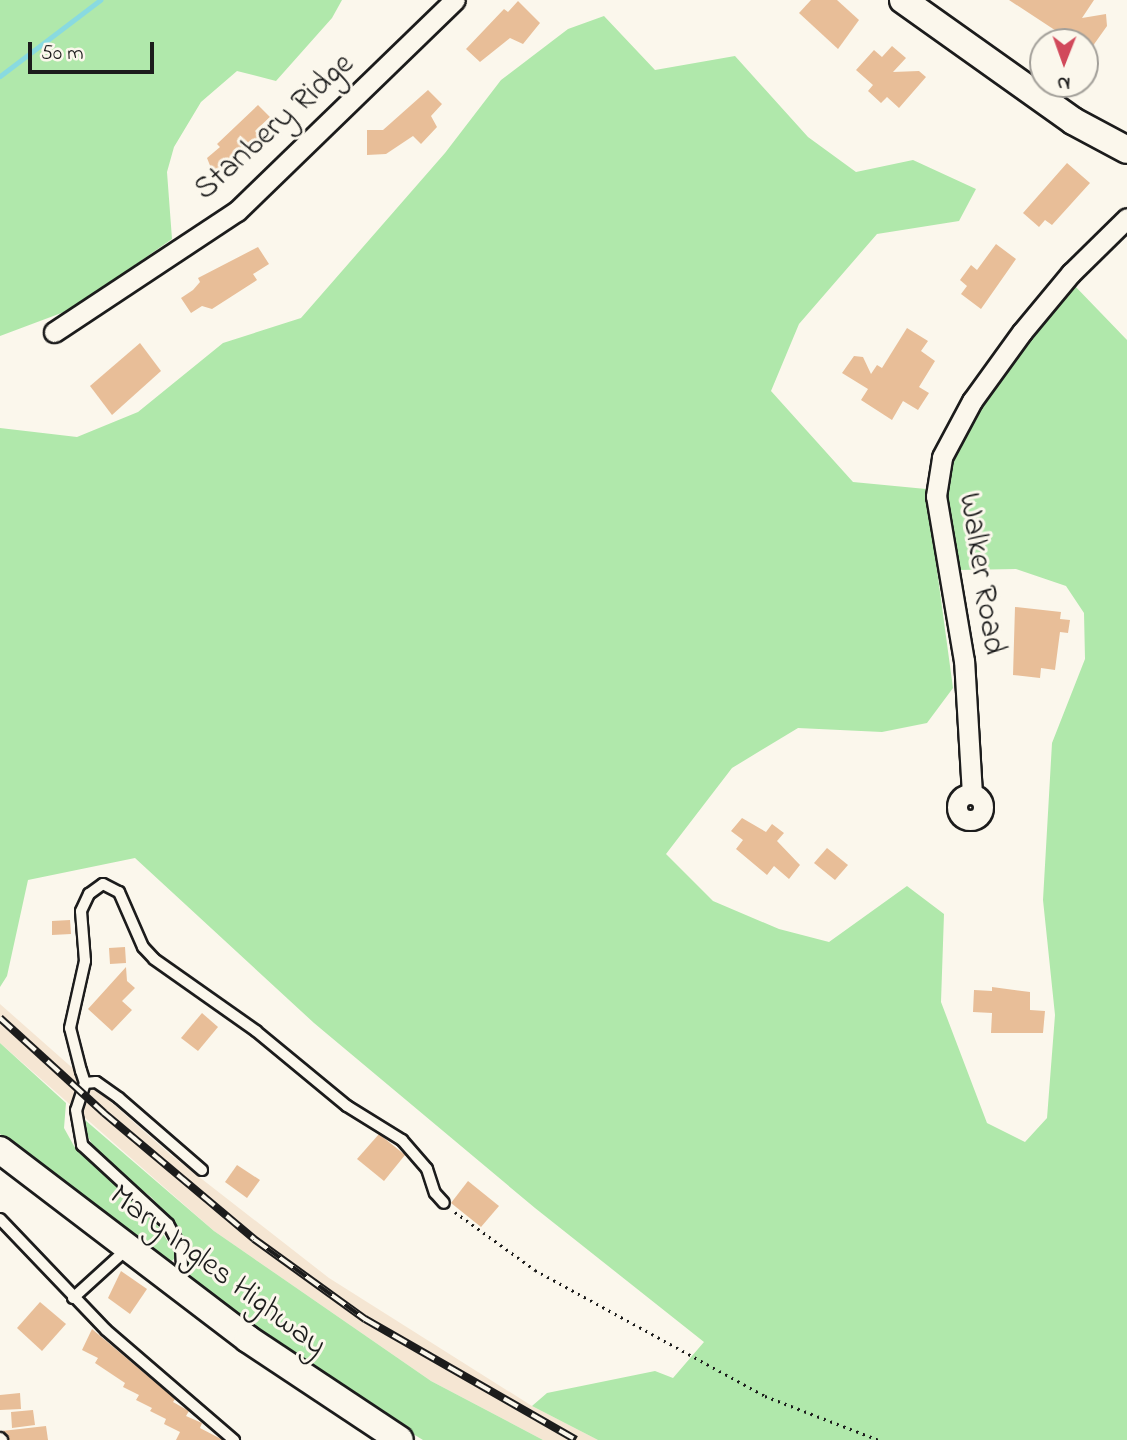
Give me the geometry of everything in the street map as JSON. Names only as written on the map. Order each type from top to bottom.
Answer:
[{"type":"street","name":"Stanbery Ridge","points":[[54,332],[237,211],[455,0]]},
{"type":"street","points":[[904,0],[1073,121],[1127,150]]},
{"type":"street","name":"Walker Road","points":[[972,794],[964,661],[936,496],[942,457],[972,401],[1022,332],[1072,273],[1127,218]]},
{"type":"street","name":"Mary Ingles Highway","points":[[0,1150],[321,1391],[400,1440]]},
{"type":"lane","points":[[183,1288],[181,1248],[168,1224],[82,1145],[76,1110],[85,1083],[71,1018],[85,961],[81,911],[89,894],[103,884],[119,892],[143,947],[154,959],[256,1031],[347,1106],[402,1140],[427,1169],[435,1193],[444,1203]]},
{"type":"lane","points":[[85,1083],[96,1082],[119,1098],[202,1170]]},
{"type":"lane","points":[[0,1219],[73,1298],[233,1440]]},
{"type":"lane","points":[[73,1298],[128,1248]]},
{"type":"path","points":[[444,1203],[535,1270],[765,1396],[879,1440]]},
{"type":"shaded area","points":[[0,1004],[171,1155],[329,1278],[532,1406],[598,1440],[543,1440],[431,1381],[214,1231],[0,1043]]},
{"type":"green space","points":[[0,0],[342,0],[332,18],[276,81],[237,71],[201,102],[174,147],[167,172],[172,239],[72,309],[0,336]]},
{"type":"green space","points":[[604,16],[655,70],[735,56],[808,137],[856,172],[913,160],[976,189],[959,221],[877,234],[799,324],[771,391],[853,482],[926,489],[953,688],[927,723],[882,732],[798,728],[732,768],[666,854],[713,901],[779,929],[829,942],[907,886],[944,914],[941,1002],[987,1123],[1025,1142],[1047,1118],[1055,1015],[1043,900],[1052,743],[1085,659],[1084,613],[1066,586],[1016,569],[959,570],[946,489],[953,452],[999,378],[1072,283],[1127,340],[1127,1440],[598,1440],[532,1406],[547,1393],[655,1371],[673,1378],[704,1342],[535,1208],[314,1023],[135,858],[28,880],[7,976],[0,987],[0,428],[77,437],[138,412],[223,343],[301,318],[445,153],[501,80],[568,29]]},
{"type":"green space","points":[[0,1043],[66,1103],[64,1128],[74,1146],[158,1226],[174,1251],[174,1259],[169,1263],[0,1134]]},
{"type":"green space","points":[[85,1120],[214,1231],[431,1381],[543,1440],[423,1440],[334,1386],[192,1284],[181,1230],[151,1197],[100,1158],[88,1137]]},
{"type":"building","points":[[811,0],[837,0],[859,20],[838,49],[799,13]]},
{"type":"building","points":[[1009,0],[1094,0],[1082,18],[1106,14],[1107,26],[1099,37],[1099,28],[1052,28]]},
{"type":"building","points":[[518,1],[540,23],[523,44],[510,38],[480,62],[466,49],[504,9],[508,12]]},
{"type":"building","points":[[892,46],[906,58],[893,72],[919,71],[926,77],[899,108],[887,97],[881,103],[868,91],[873,85],[856,70],[874,50],[882,57]]},
{"type":"building","points":[[428,90],[442,104],[431,116],[437,127],[421,144],[413,136],[386,154],[367,155],[367,130],[383,130]]},
{"type":"building","points":[[258,105],[270,117],[255,131],[260,136],[221,173],[211,168],[207,158],[220,147],[217,144]]},
{"type":"building","points":[[1067,163],[1090,183],[1052,225],[1045,220],[1039,227],[1023,213]]},
{"type":"building","points":[[996,244],[1016,259],[981,309],[961,294],[967,286],[960,280],[971,265],[977,270]]},
{"type":"building","points":[[258,247],[269,264],[253,274],[257,280],[212,309],[202,306],[191,313],[181,298],[200,282],[198,278]]},
{"type":"building","points":[[907,328],[928,341],[921,351],[935,361],[919,387],[929,393],[918,410],[903,401],[892,420],[861,400],[868,389],[842,373],[854,356],[863,357],[871,374],[877,365],[882,368]]},
{"type":"building","points":[[140,343],[161,371],[112,415],[90,386]]},
{"type":"building","points":[[1015,607],[1061,612],[1060,619],[1070,620],[1068,633],[1060,632],[1055,670],[1041,668],[1040,678],[1013,675]]},
{"type":"building","points":[[742,818],[766,832],[772,824],[784,833],[777,841],[800,865],[789,879],[774,866],[767,875],[736,849],[743,840],[731,831]]},
{"type":"building","points":[[827,848],[848,865],[835,880],[814,863]]},
{"type":"building","points":[[70,920],[71,934],[52,935],[52,921]]},
{"type":"building","points":[[125,947],[126,963],[110,964],[109,948]]},
{"type":"building","points":[[126,967],[127,981],[135,988],[122,1001],[132,1010],[112,1031],[88,1009]]},
{"type":"building","points":[[992,987],[1030,992],[1030,1010],[1045,1011],[1043,1033],[991,1033],[992,1013],[973,1012],[974,990],[992,991]]},
{"type":"building","points":[[202,1013],[218,1027],[198,1051],[181,1038]]},
{"type":"building","points":[[379,1134],[405,1155],[384,1181],[357,1159]]},
{"type":"building","points":[[237,1165],[260,1180],[247,1198],[225,1182]]},
{"type":"building","points":[[468,1181],[499,1206],[481,1227],[451,1203]]},
{"type":"building","points":[[121,1271],[147,1289],[130,1314],[108,1298]]},
{"type":"building","points":[[40,1302],[66,1324],[42,1351],[17,1328]]},
{"type":"building","points":[[92,1329],[175,1399],[173,1402],[189,1411],[186,1416],[202,1423],[200,1428],[223,1440],[176,1440],[180,1432],[164,1424],[166,1419],[136,1400],[139,1395],[123,1387],[125,1383],[95,1363],[98,1358],[82,1350]]},
{"type":"building","points":[[20,1393],[21,1409],[0,1410],[0,1395]]},
{"type":"building","points":[[33,1410],[35,1425],[12,1428],[11,1412]]},
{"type":"building","points":[[46,1426],[48,1440],[9,1440],[2,1431]]},
{"type":"waterway","points":[[0,76],[100,0]]},
{"type":"railway","points":[[0,1018],[104,1113],[254,1239],[365,1319],[576,1440]]}]
